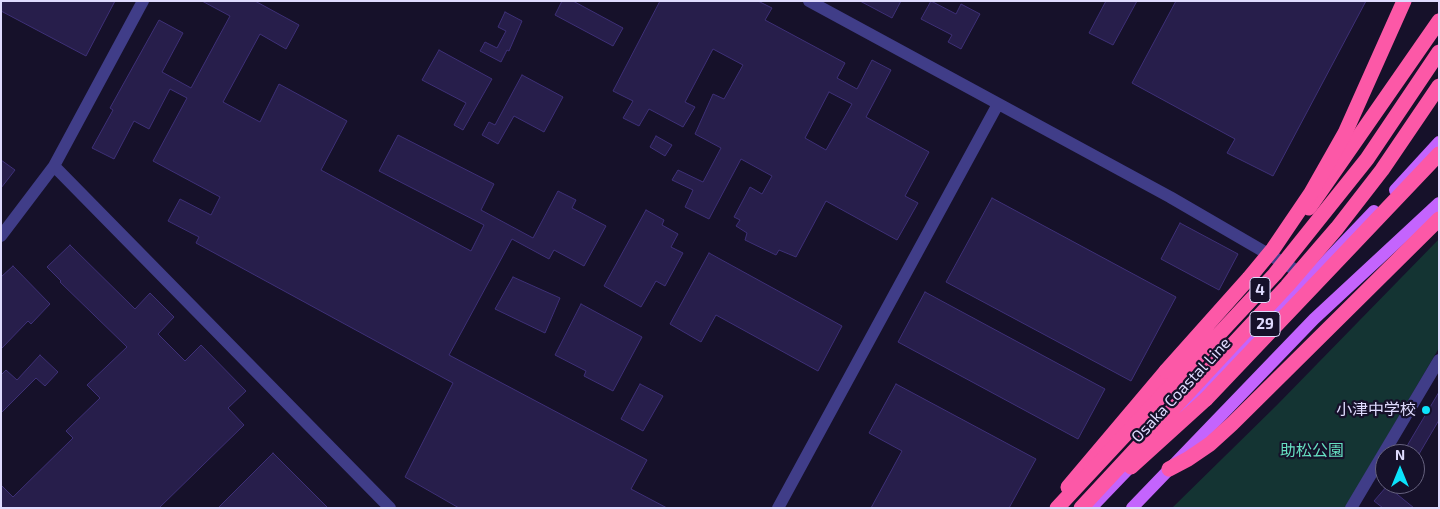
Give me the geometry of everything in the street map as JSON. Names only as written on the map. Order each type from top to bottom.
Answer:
[{"type":"highway","points":[[1051,508],[1126,417],[1248,278],[1292,222],[1330,162],[1345,133],[1404,1]]},
{"type":"highway","points":[[1274,255],[1379,110],[1439,21]]},
{"type":"highway","name":"4","points":[[1056,508],[1275,274],[1367,159],[1439,52]]},
{"type":"highway","name":"4","points":[[1082,508],[1287,286],[1337,228],[1382,170],[1439,86]]},
{"type":"highway","points":[[1090,508],[1206,399],[1439,154]]},
{"type":"highway","points":[[1169,469],[1210,444],[1439,219]]},
{"type":"main road","name":"Osaka Coastal Line","points":[[1090,508],[1439,142]]},
{"type":"main road","name":"29","points":[[1132,508],[1314,319],[1439,203]]},
{"type":"main road","points":[[1070,508],[1088,481],[1125,443],[1175,369],[1274,255]]},
{"type":"street","points":[[1,236],[54,166],[143,1]]},
{"type":"street","points":[[809,1],[1274,255],[1310,278]]},
{"type":"street","points":[[778,508],[998,104]]},
{"type":"street","points":[[54,166],[390,508]]},
{"type":"street","points":[[1351,508],[1439,360]]},
{"type":"green space","name":"助松公園","points":[[1439,239],[1439,348],[1383,444],[1375,444],[1375,457],[1345,508],[1172,508],[1277,405]]},
{"type":"building","points":[[1,1],[115,1],[86,56],[1,11]]},
{"type":"building","points":[[202,1],[255,1],[299,25],[286,49],[260,34],[223,102],[260,122],[279,84],[347,121],[321,170],[471,251],[484,225],[379,171],[398,135],[494,184],[481,210],[533,238],[558,191],[576,200],[572,208],[606,226],[584,266],[554,250],[549,259],[512,239],[449,355],[647,460],[631,489],[667,508],[459,508],[405,477],[453,383],[196,243],[199,237],[168,221],[180,199],[211,215],[220,197],[153,161],[187,98],[170,89],[149,129],[134,121],[114,159],[92,148],[113,110],[110,108],[159,20],[183,33],[162,72],[191,88],[230,16]]},
{"type":"building","points":[[562,1],[573,1],[623,28],[613,46],[555,15]]},
{"type":"building","points":[[660,1],[758,1],[772,8],[765,20],[845,63],[837,78],[857,89],[872,60],[891,70],[866,117],[929,152],[905,196],[918,203],[897,240],[826,201],[796,257],[779,250],[776,255],[745,240],[747,233],[736,226],[740,220],[734,217],[750,187],[762,194],[772,176],[741,159],[709,219],[685,207],[693,190],[672,180],[678,170],[703,182],[721,148],[695,134],[713,94],[724,99],[743,65],[713,49],[685,102],[695,107],[683,127],[649,109],[639,126],[623,118],[633,101],[613,91]],"holes":[[[829,92],[852,104],[826,150],[805,138]]]},
{"type":"building","points":[[860,1],[901,1],[892,18]]},
{"type":"building","points":[[931,1],[956,14],[961,4],[980,14],[961,49],[948,42],[952,35],[921,19]]},
{"type":"building","points":[[1106,1],[1137,1],[1113,45],[1089,33]]},
{"type":"building","points":[[1176,1],[1366,1],[1273,176],[1227,153],[1235,139],[1132,83]]},
{"type":"building","points":[[505,12],[522,21],[509,51],[507,50],[501,62],[480,51],[485,42],[497,48],[506,31],[498,27]]},
{"type":"building","points":[[439,50],[492,79],[463,130],[454,125],[466,103],[422,80]]},
{"type":"building","points":[[522,75],[563,97],[544,132],[514,116],[498,144],[482,135],[489,122],[495,125]]},
{"type":"building","points":[[656,136],[672,145],[665,156],[650,147]]},
{"type":"building","points":[[1,160],[15,170],[1,188]]},
{"type":"building","points":[[992,198],[1176,297],[1131,381],[946,282]]},
{"type":"building","points":[[646,210],[664,220],[662,225],[678,234],[671,247],[683,253],[665,286],[656,281],[641,307],[604,286]]},
{"type":"building","points":[[1180,223],[1238,254],[1219,290],[1161,259]]},
{"type":"building","points":[[70,245],[135,309],[150,293],[174,317],[158,334],[185,361],[201,345],[246,391],[228,408],[244,425],[159,508],[1,508],[1,485],[13,497],[73,438],[66,431],[100,398],[87,385],[127,347],[47,267]]},
{"type":"building","points":[[709,253],[842,326],[818,371],[716,315],[701,342],[670,324]]},
{"type":"building","points":[[13,266],[50,304],[31,324],[28,321],[1,349],[1,277]]},
{"type":"building","points":[[513,277],[560,298],[545,333],[495,309]]},
{"type":"building","points":[[925,292],[1105,389],[1078,439],[898,342]]},
{"type":"building","points":[[581,304],[642,337],[613,391],[584,376],[586,371],[555,355]]},
{"type":"building","points":[[40,355],[58,372],[45,386],[36,378],[1,413],[1,375],[6,370],[17,380]]},
{"type":"building","points":[[640,384],[663,396],[643,431],[621,419]]},
{"type":"building","points":[[896,384],[1036,459],[1009,508],[871,508],[902,451],[869,433]]},
{"type":"building","points":[[1439,392],[1439,420],[1425,444],[1408,444]]},
{"type":"building","points":[[273,453],[328,508],[218,508]]},
{"type":"building","points":[[1380,494],[1397,494],[1414,508],[1383,508],[1374,501]]},
{"type":"place","name":"小津中学校","points":[[1426,410]]}]
